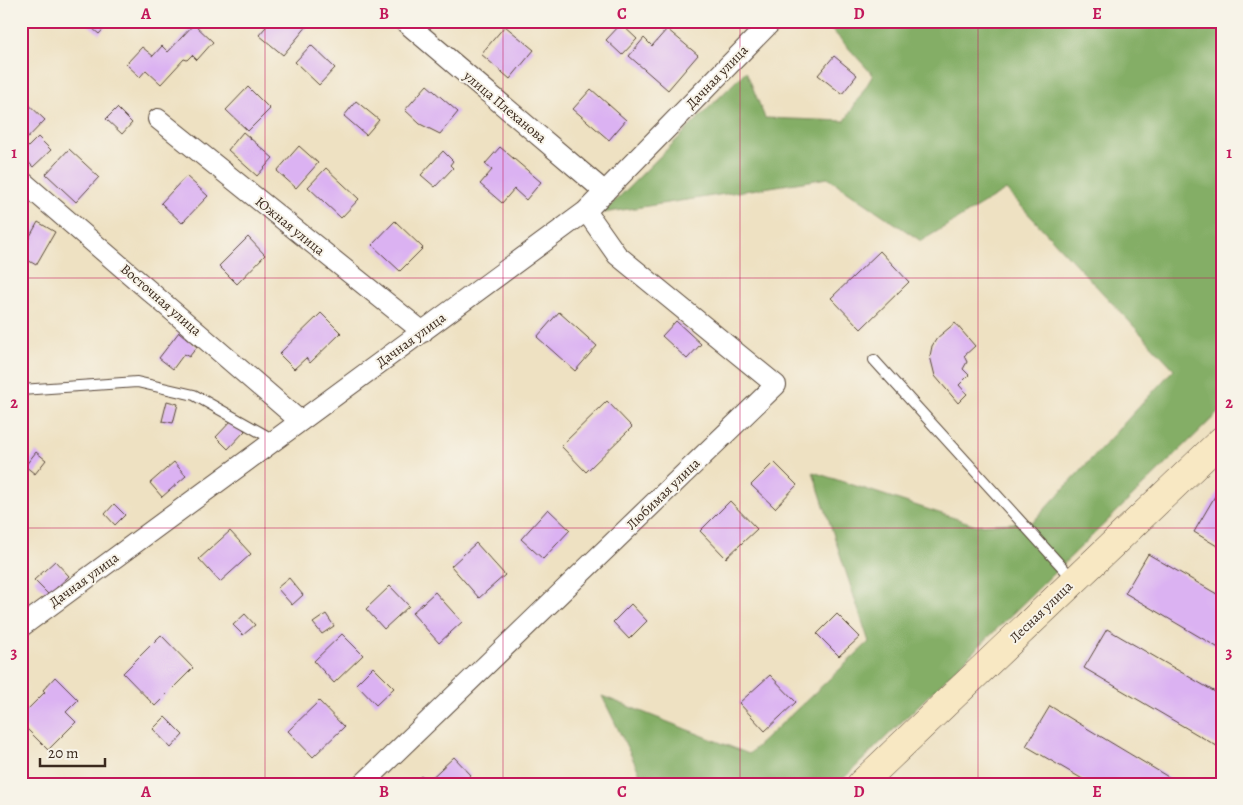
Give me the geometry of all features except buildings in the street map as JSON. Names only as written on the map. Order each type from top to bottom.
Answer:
[{"type":"main road","name":"Лесная улица","points":[[861,784],[1222,440]]},
{"type":"street","name":"улица Плеханова","points":[[404,21],[605,192]]},
{"type":"street","name":"Дачная улица","points":[[21,626],[586,212],[772,21]]},
{"type":"street","name":"Южная улица","points":[[158,119],[423,332]]},
{"type":"street","name":"Восточная улица","points":[[21,180],[300,421]]},
{"type":"street","name":"Любимая улица","points":[[363,784],[776,385],[617,255],[586,212]]},
{"type":"lane","points":[[874,360],[1074,581]]},
{"type":"lane","points":[[21,390],[137,382],[194,395],[274,440]]},
{"type":"green space","points":[[824,21],[1222,21],[1222,409],[838,784],[645,784],[602,696],[749,754],[869,642],[813,472],[976,525],[1033,522],[1174,369],[1006,190],[921,241],[828,178],[603,213],[746,71],[765,118],[845,121],[873,75]]}]
